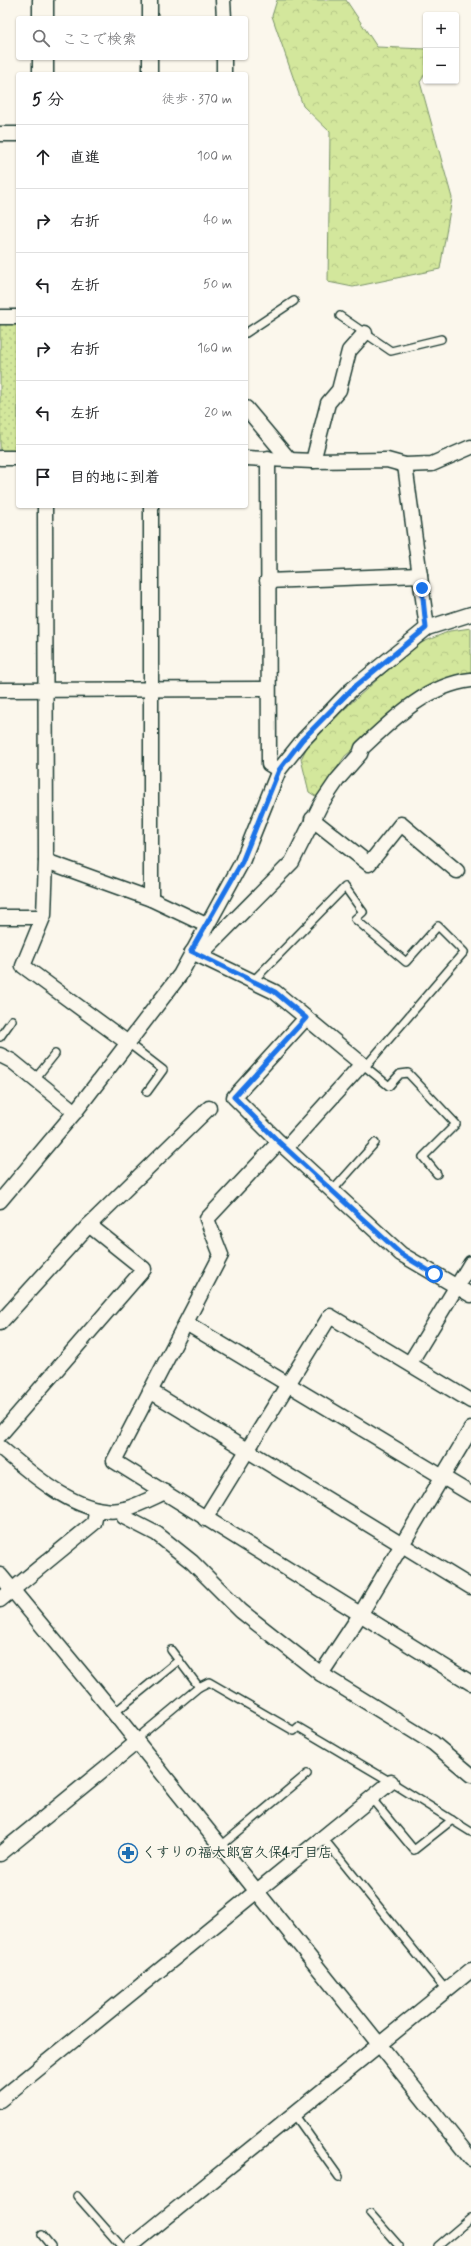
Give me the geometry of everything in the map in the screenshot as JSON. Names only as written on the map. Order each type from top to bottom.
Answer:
[{"type":"street","points":[[43,0],[43,16]]},
{"type":"street","points":[[150,0],[150,16]]},
{"type":"street","points":[[223,0],[224,16]]},
{"type":"street","points":[[43,60],[43,72]]},
{"type":"street","points":[[150,60],[150,72]]},
{"type":"street","points":[[224,60],[224,72]]},
{"type":"street","points":[[0,134],[16,134]]},
{"type":"street","points":[[0,317],[16,317]]},
{"type":"street","points":[[313,461],[328,403],[339,390],[349,350],[365,333]]},
{"type":"street","points":[[248,410],[288,458]]},
{"type":"street","points":[[248,458],[288,458],[313,461],[387,460],[406,465],[432,464],[471,447]]},
{"type":"street","points":[[0,458],[16,458]]},
{"type":"street","points":[[268,458],[267,689],[269,764],[279,770]]},
{"type":"street","points":[[406,465],[426,628]]},
{"type":"street","points":[[45,508],[47,689],[46,862],[43,917],[23,966],[128,1043]]},
{"type":"street","points":[[151,508],[151,899]]},
{"type":"street","points":[[267,581],[420,575]]},
{"type":"street","points":[[195,953],[206,925],[242,862],[279,770],[302,740],[351,690],[426,628],[471,614]]},
{"type":"street","points":[[0,1202],[75,1112],[180,975],[195,953],[292,862],[312,819],[338,779],[360,754],[362,748],[396,716],[438,690],[456,682],[471,680]]},
{"type":"street","points":[[0,690],[150,688],[267,689]]},
{"type":"street","points":[[312,819],[369,864],[401,824],[457,871]]},
{"type":"street","points":[[46,862],[151,899],[206,925]]},
{"type":"street","points":[[0,917],[43,917]]},
{"type":"street","points":[[195,953],[275,992],[363,1065],[207,1219],[221,1255],[114,1461],[471,1683]]},
{"type":"street","points":[[306,1018],[234,1097],[282,1145],[333,1190],[401,1254],[471,1295]]},
{"type":"street","points":[[0,1055],[35,1079],[75,1112]]},
{"type":"street","points":[[0,1323],[89,1225],[209,1108]]},
{"type":"street","points":[[0,1435],[144,1269],[89,1225]]},
{"type":"street","points":[[410,1363],[471,1263]]},
{"type":"street","points":[[205,1519],[330,1316],[471,1401]]},
{"type":"street","points":[[186,1323],[471,1494]]},
{"type":"street","points":[[150,1391],[471,1587]]},
{"type":"street","points":[[321,1674],[360,1615],[471,1428]]},
{"type":"street","points":[[0,1447],[39,1480],[79,1503],[97,1509],[124,1509],[165,1492]]},
{"type":"street","points":[[0,1600],[94,1523],[97,1509]]},
{"type":"street","points":[[124,1509],[124,1517],[157,1534],[186,1558],[241,1611],[321,1674],[433,1743],[471,1775]]},
{"type":"street","points":[[0,1575],[114,1713],[471,2159]]},
{"type":"street","points":[[0,1854],[136,1741]]},
{"type":"street","points":[[0,2100],[391,1782]]},
{"type":"street","points":[[131,2246],[471,1970]]},
{"type":"lane","points":[[248,332],[294,301]]},
{"type":"lane","points":[[340,316],[391,351],[441,339]]},
{"type":"lane","points":[[253,981],[345,886],[364,912],[355,919],[406,962],[438,926],[464,952],[363,1065],[388,1086],[400,1074],[408,1073],[456,1124],[423,1158],[436,1174]]},
{"type":"lane","points":[[0,1037],[12,1020]]},
{"type":"lane","points":[[128,1043],[163,1070],[147,1092]]},
{"type":"lane","points":[[35,1079],[55,1054]]},
{"type":"lane","points":[[333,1190],[375,1143]]},
{"type":"lane","points":[[171,1650],[199,1687]]},
{"type":"lane","points":[[114,1713],[178,1660]]},
{"type":"lane","points":[[136,1741],[199,1687],[209,1682],[294,1731],[298,1727],[391,1782],[471,1832]]},
{"type":"lane","points":[[221,1846],[307,1774]]},
{"type":"lane","points":[[371,1798],[414,1850],[452,1820]]},
{"type":"lane","points":[[323,1838],[446,1990]]},
{"type":"lane","points":[[294,2114],[339,2177]]},
{"type":"lane","points":[[77,2196],[121,2246]]},
{"type":"lane","points":[[370,2213],[399,2246]]},
{"type":"lane","points":[[438,2246],[471,2218]]},
{"type":"lane","points":[[42,2235],[51,2246]]},
{"type":"green space","points":[[277,0],[346,0],[377,47],[423,49],[423,78],[420,82],[452,198],[440,269],[353,287],[328,282],[330,132],[303,106],[272,16]]},
{"type":"green space","points":[[0,317],[16,317],[16,458],[0,458]]},
{"type":"green space","points":[[471,628],[471,676],[434,683],[345,756],[317,797],[309,792],[301,759],[311,739],[416,645],[450,631]]},
{"type":"place","name":"くすりの福太郎宮久保4丁目店","points":[[128,1853]]},
{"type":"route","points":[[422,588],[426,628],[351,690],[302,740],[279,770],[242,862],[191,951],[275,992],[306,1018],[234,1097],[279,1142],[401,1254],[434,1274]]}]
